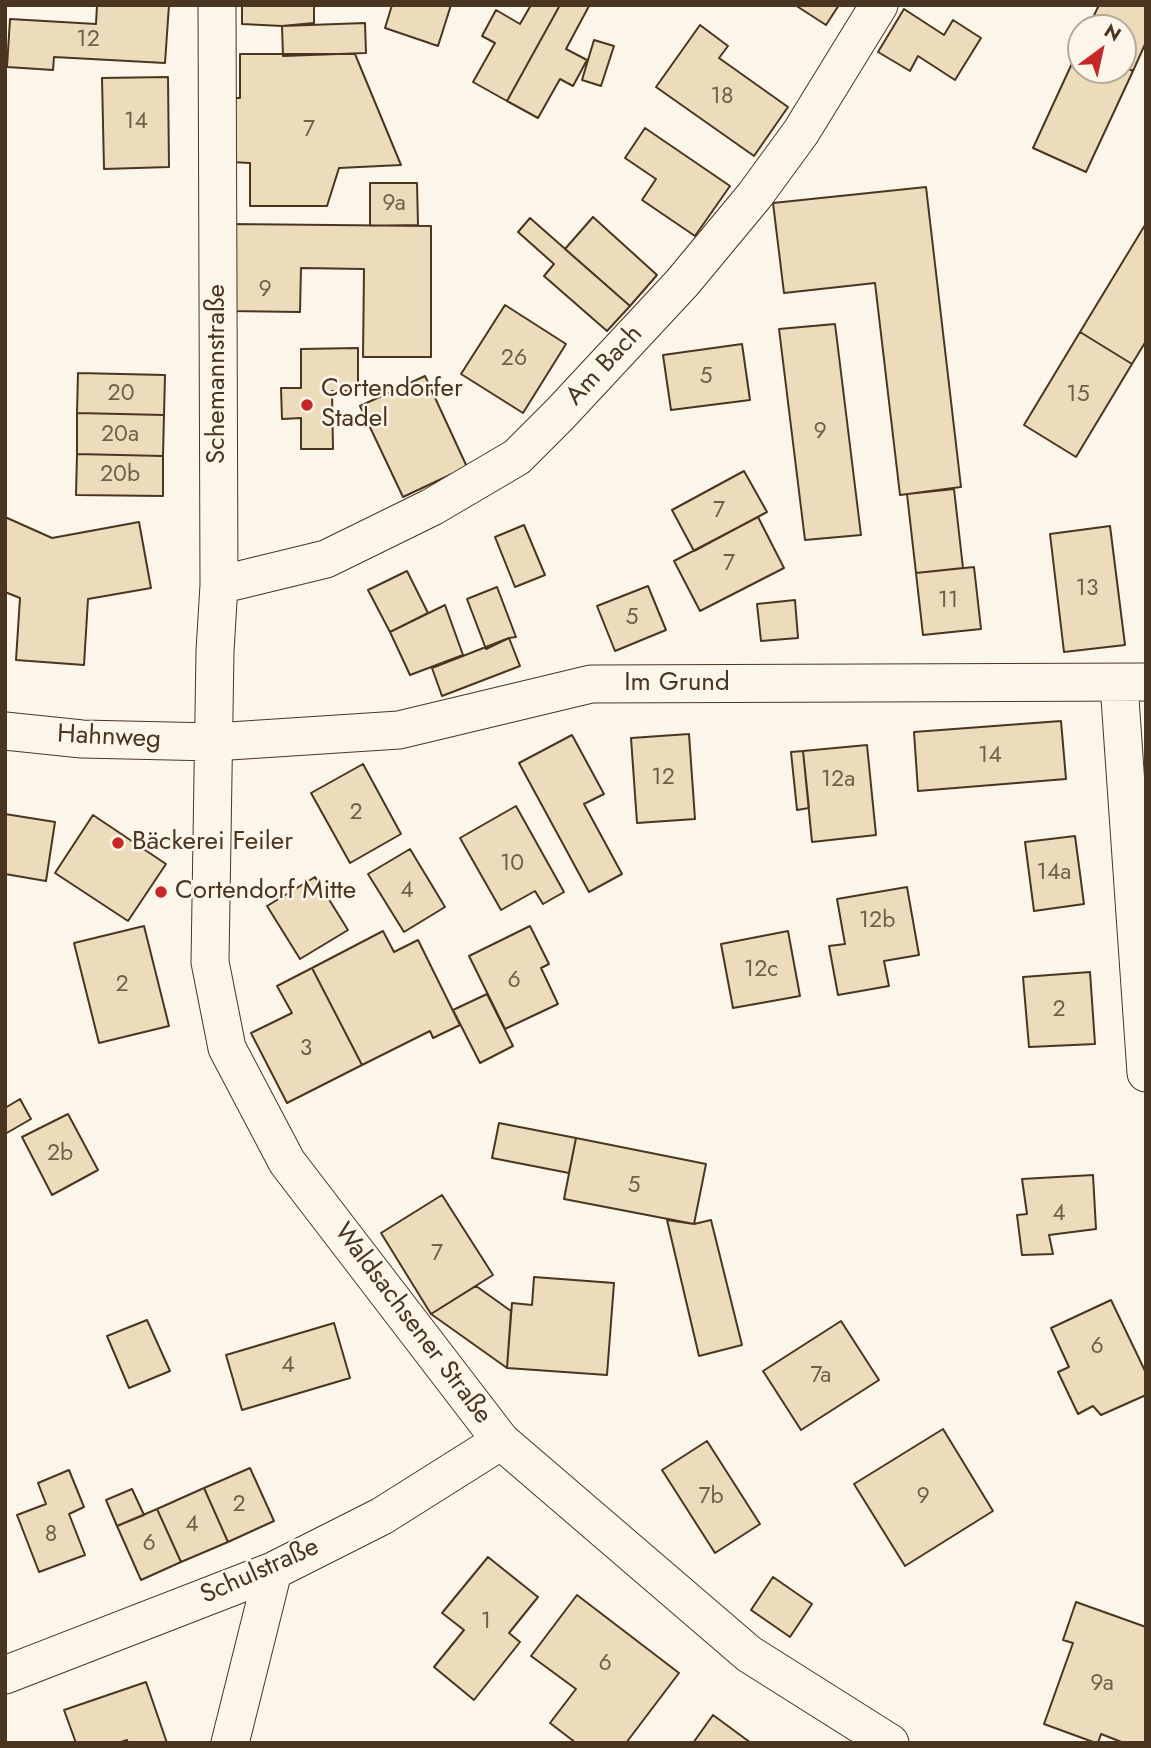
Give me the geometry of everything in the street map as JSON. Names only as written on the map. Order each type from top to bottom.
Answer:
[{"type":"street","name":"Schemannstraße","points":[[214,742],[219,585],[217,5]]},
{"type":"street","name":"Am Bach","points":[[219,585],[326,559],[432,507],[517,457],[682,283],[755,195],[801,132],[879,5]]},
{"type":"street","name":"Im Grund","points":[[214,742],[399,730],[591,684],[1133,683]]},
{"type":"street","points":[[1133,683],[1146,1073]]},
{"type":"street","name":"Hahnweg","points":[[5,731],[82,739],[214,742]]},
{"type":"street","name":"Waldsachsener Straße","points":[[214,742],[209,891],[210,962],[227,1048],[287,1162],[501,1441],[749,1654],[890,1743]]},
{"type":"street","name":"Schulstraße","points":[[5,1675],[273,1571],[382,1516],[501,1441]]},
{"type":"street","points":[[230,1743],[273,1571]]},
{"type":"building","points":[[97,5],[169,5],[165,63],[54,57],[53,70],[7,67],[10,19],[96,24]]},
{"type":"building","points":[[242,5],[314,5],[314,23],[282,26],[242,24]]},
{"type":"building","points":[[392,5],[451,5],[438,46],[385,28]]},
{"type":"building","points":[[531,5],[560,5],[507,101],[473,82],[495,43],[482,36],[496,10],[520,24]]},
{"type":"building","points":[[560,5],[589,6],[566,49],[587,60],[573,86],[560,79],[538,118],[507,101]]},
{"type":"building","points":[[795,5],[839,5],[826,25]]},
{"type":"building","points":[[1099,5],[1146,5],[1146,42],[1137,62],[1137,14],[1095,14]]},
{"type":"building","points":[[904,9],[944,35],[953,20],[981,38],[955,80],[918,56],[910,71],[878,52]]},
{"type":"building","points":[[365,23],[366,53],[283,56],[282,26]]},
{"type":"building","points":[[700,25],[728,46],[719,58],[788,107],[754,156],[656,87]]},
{"type":"building","points":[[594,40],[614,46],[601,86],[582,80]]},
{"type":"building","points":[[240,54],[355,54],[401,165],[339,168],[327,206],[250,206],[250,163],[231,162],[231,98],[240,98]]},
{"type":"building","points":[[1067,74],[1067,84],[1127,84],[1086,172],[1033,148]]},
{"type":"building","points":[[168,77],[169,167],[104,169],[102,78]]},
{"type":"building","points":[[645,128],[730,186],[695,236],[642,200],[656,179],[625,158]]},
{"type":"building","points":[[370,183],[417,183],[418,225],[370,226]]},
{"type":"building","points":[[926,187],[961,487],[900,495],[875,283],[784,293],[773,203]]},
{"type":"building","points":[[593,217],[657,275],[630,306],[565,249]]},
{"type":"building","points":[[530,218],[630,306],[607,331],[544,276],[554,264],[518,232]]},
{"type":"building","points":[[230,224],[431,226],[431,357],[363,357],[364,269],[301,268],[300,312],[230,311]]},
{"type":"building","points":[[1145,225],[1146,341],[1132,364],[1080,332]]},
{"type":"building","points":[[505,305],[566,344],[523,413],[461,374]]},
{"type":"building","points":[[835,324],[861,535],[805,540],[779,329]]},
{"type":"building","points":[[1080,332],[1132,364],[1076,457],[1024,425]]},
{"type":"building","points":[[742,344],[750,400],[671,410],[663,355]]},
{"type":"building","name":"Cortendorfer Stadel","points":[[358,348],[358,391],[332,391],[333,449],[301,449],[301,418],[282,419],[281,388],[301,388],[301,349]]},
{"type":"building","points":[[78,373],[165,375],[164,415],[77,413]]},
{"type":"building","points":[[425,376],[467,467],[403,497],[360,406]]},
{"type":"building","points":[[77,413],[164,415],[163,456],[77,454]]},
{"type":"building","points":[[77,454],[163,456],[163,496],[76,495]]},
{"type":"building","points":[[744,471],[767,512],[694,551],[672,510]]},
{"type":"building","points":[[954,489],[963,568],[916,573],[907,494]]},
{"type":"building","points":[[5,517],[52,538],[139,522],[151,588],[88,599],[84,665],[16,660],[20,598],[5,592]]},
{"type":"building","points":[[758,517],[784,568],[700,611],[674,561]]},
{"type":"building","points":[[524,525],[545,575],[515,587],[495,537]]},
{"type":"building","points":[[1110,526],[1125,645],[1064,652],[1050,534]]},
{"type":"building","points":[[974,567],[981,629],[923,635],[916,573]]},
{"type":"building","points":[[407,571],[428,613],[390,632],[368,590]]},
{"type":"building","points":[[648,586],[666,630],[615,651],[597,606]]},
{"type":"building","points":[[497,587],[516,637],[486,649],[467,599]]},
{"type":"building","points":[[795,600],[798,638],[761,641],[757,604]]},
{"type":"building","points":[[445,605],[463,655],[410,675],[390,632]]},
{"type":"building","points":[[509,638],[520,666],[442,696],[432,668]]},
{"type":"building","points":[[1061,721],[1066,779],[918,791],[914,732]]},
{"type":"building","points":[[689,734],[695,819],[637,823],[631,738]]},
{"type":"building","points":[[572,735],[604,794],[584,804],[622,874],[589,892],[519,763]]},
{"type":"building","points":[[867,745],[876,835],[812,842],[803,751]]},
{"type":"building","points":[[803,751],[809,808],[797,810],[791,752]]},
{"type":"building","points":[[363,764],[401,834],[350,863],[311,793]]},
{"type":"building","points":[[516,806],[564,892],[543,904],[535,891],[501,910],[460,838]]},
{"type":"building","points":[[5,814],[55,822],[46,881],[5,874]]},
{"type":"building","points":[[93,815],[166,864],[128,921],[55,873]]},
{"type":"building","points":[[1075,836],[1084,904],[1034,911],[1025,842]]},
{"type":"building","points":[[410,849],[445,907],[404,932],[368,874]]},
{"type":"building","points":[[315,877],[348,930],[300,959],[267,906]]},
{"type":"building","points":[[907,887],[919,955],[884,961],[889,986],[838,995],[829,946],[845,944],[837,899]]},
{"type":"building","points":[[144,926],[169,1026],[99,1043],[74,943]]},
{"type":"building","points":[[530,926],[549,964],[541,968],[558,1004],[505,1029],[469,956]]},
{"type":"building","points":[[383,931],[394,952],[418,940],[460,1025],[433,1038],[430,1031],[362,1065],[312,968]]},
{"type":"building","points":[[788,931],[800,996],[733,1008],[721,944]]},
{"type":"building","points":[[312,968],[362,1065],[287,1103],[251,1033],[292,1013],[277,986]]},
{"type":"building","points":[[1090,972],[1095,1044],[1029,1047],[1023,977]]},
{"type":"building","points":[[487,994],[513,1046],[480,1063],[453,1010]]},
{"type":"building","points":[[20,1099],[31,1119],[5,1134],[5,1108]]},
{"type":"building","points":[[68,1114],[98,1170],[52,1195],[22,1137]]},
{"type":"building","points":[[499,1123],[576,1138],[569,1173],[492,1158]]},
{"type":"building","points":[[576,1138],[706,1164],[694,1224],[564,1199]]},
{"type":"building","points":[[1093,1175],[1096,1229],[1049,1235],[1053,1254],[1022,1255],[1017,1215],[1027,1214],[1022,1179]]},
{"type":"building","points":[[442,1195],[493,1275],[431,1314],[381,1233]]},
{"type":"building","points":[[667,1220],[694,1224],[711,1220],[742,1345],[699,1356]]},
{"type":"building","points":[[534,1277],[614,1283],[607,1375],[507,1368],[512,1303],[532,1305]]},
{"type":"building","points":[[476,1286],[511,1311],[507,1368],[431,1314]]},
{"type":"building","points":[[1111,1300],[1146,1373],[1146,1395],[1101,1415],[1093,1406],[1078,1414],[1058,1372],[1069,1367],[1051,1328]]},
{"type":"building","points":[[147,1320],[170,1371],[129,1388],[107,1336]]},
{"type":"building","points":[[841,1321],[879,1380],[801,1430],[763,1371]]},
{"type":"building","points":[[334,1323],[350,1378],[242,1410],[226,1355]]},
{"type":"building","points":[[943,1429],[993,1511],[905,1566],[854,1484]]},
{"type":"building","points":[[707,1441],[760,1524],[715,1553],[662,1470]]},
{"type":"building","points":[[250,1468],[274,1521],[228,1542],[204,1488]]},
{"type":"building","points":[[69,1470],[84,1507],[69,1514],[85,1555],[39,1572],[17,1515],[46,1504],[38,1483]]},
{"type":"building","points":[[204,1488],[228,1542],[181,1562],[157,1509]]},
{"type":"building","points":[[132,1489],[144,1515],[117,1526],[106,1500]]},
{"type":"building","points":[[157,1509],[181,1562],[141,1580],[117,1526]]},
{"type":"building","points":[[488,1557],[538,1597],[509,1633],[520,1642],[474,1700],[434,1667],[464,1630],[442,1613]]},
{"type":"building","points":[[773,1577],[812,1604],[790,1637],[751,1610]]},
{"type":"building","points":[[577,1595],[679,1673],[626,1743],[576,1743],[550,1723],[576,1689],[531,1656]]},
{"type":"building","points":[[1076,1602],[1146,1627],[1146,1743],[1124,1743],[1101,1734],[1096,1743],[1044,1724],[1073,1643],[1063,1640]]},
{"type":"building","points":[[146,1682],[167,1743],[128,1743],[127,1740],[118,1743],[76,1743],[64,1710]]},
{"type":"building","points":[[713,1715],[751,1743],[693,1743]]},
{"type":"place","name":"Cortendorfer Stadel","points":[[307,405]]},
{"type":"place","name":"Bäckerei Feiler","points":[[118,843]]},
{"type":"place","name":"Cortendorf Mitte","points":[[161,892]]}]
